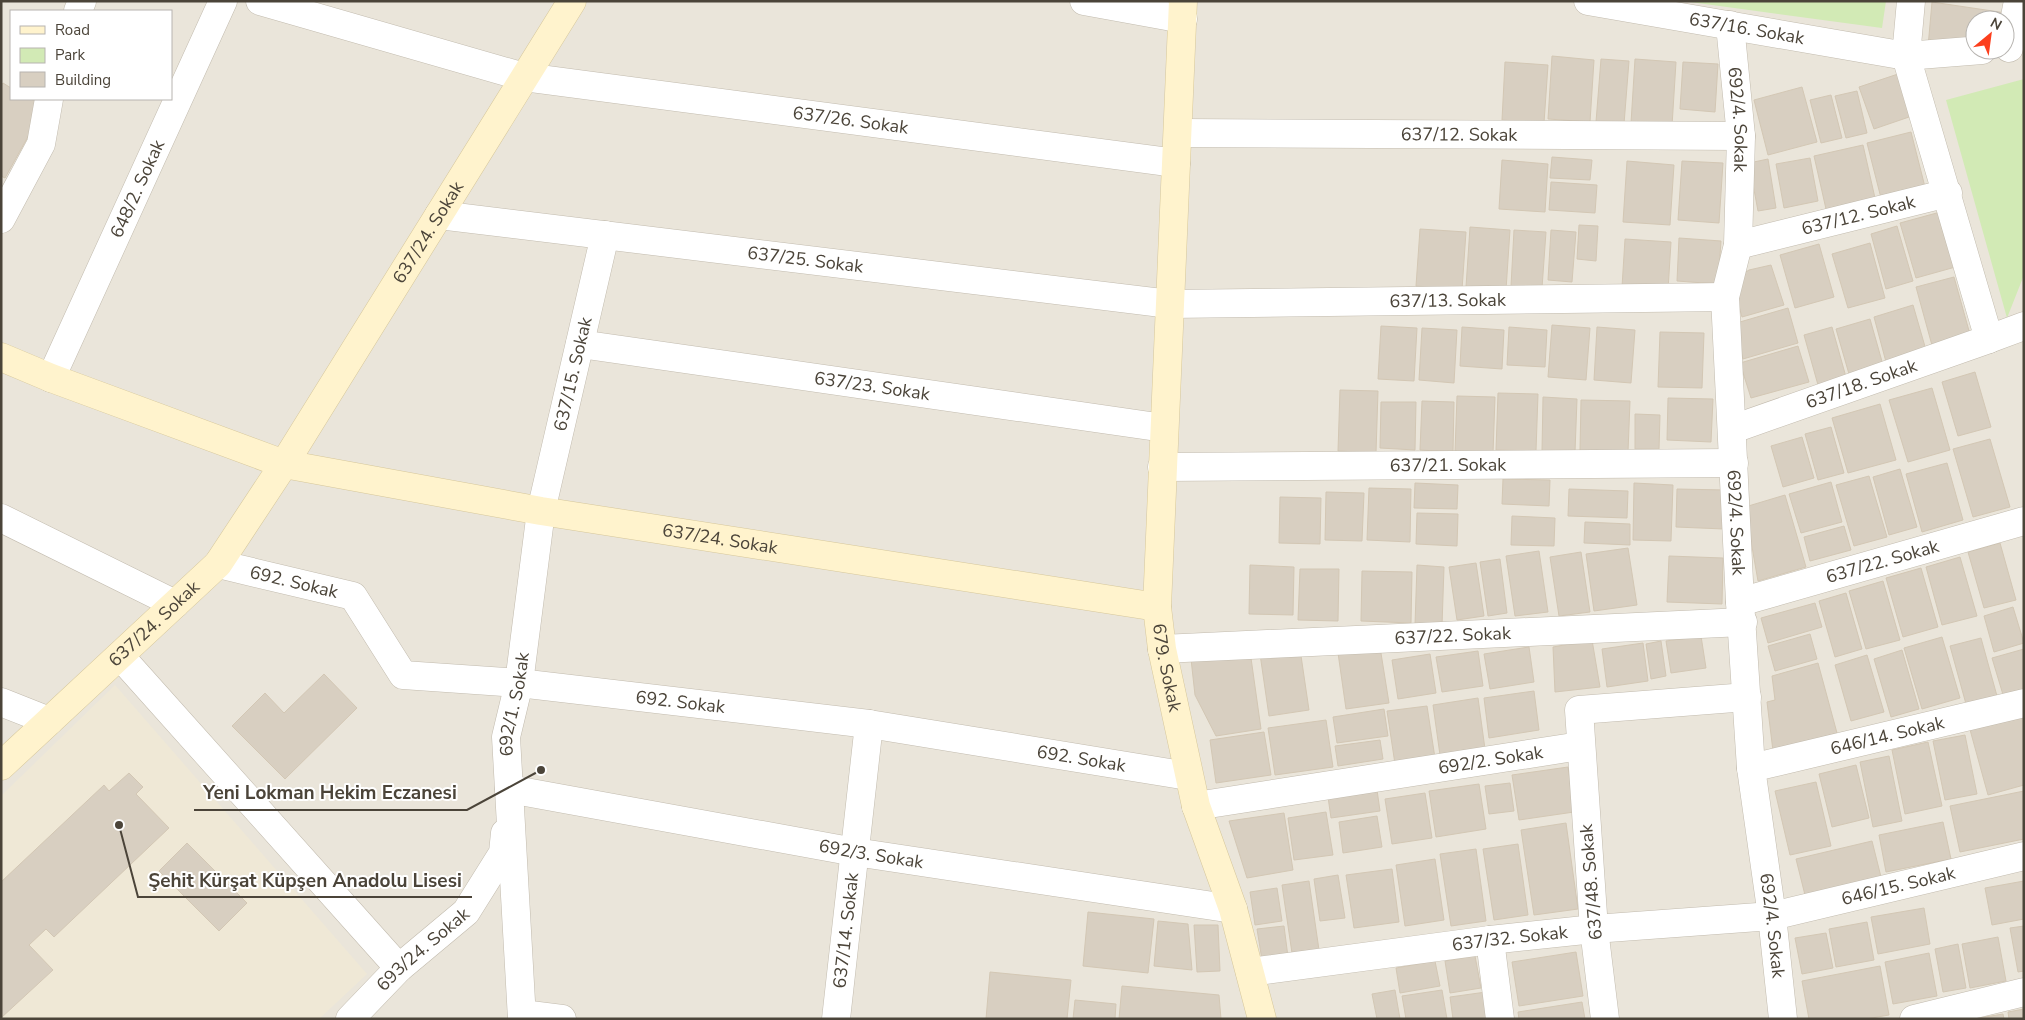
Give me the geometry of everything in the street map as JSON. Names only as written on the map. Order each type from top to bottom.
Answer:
[{"type":"street","name":"648/2. Sokak","points":[[51,378],[223,1]]},
{"type":"street","name":"637/26. Sokak","points":[[260,1],[524,77],[1176,163]]},
{"type":"street","name":"637/24. Sokak","points":[[1,766],[218,564],[284,464],[572,1]]},
{"type":"street","points":[[1084,1],[1183,10]]},
{"type":"street","name":"637/16. Sokak","points":[[1588,1],[1906,56],[1965,51]]},
{"type":"street","points":[[1911,1],[1906,56],[1948,193],[1989,339]]},
{"type":"street","points":[[2015,24],[2018,1]]},
{"type":"street","name":"679. Sokak","points":[[1183,10],[1156,607],[1162,649],[1174,698],[1188,776],[1196,806],[1232,909],[1262,1019]]},
{"type":"street","name":"692/4. Sokak","points":[[1730,25],[1741,136],[1738,245],[1725,297],[1741,612],[1751,768],[1772,916],[1783,1019]]},
{"type":"street","points":[[1,219],[41,144],[49,100]]},
{"type":"street","name":"637/12. Sokak","points":[[1178,132],[1741,136]]},
{"type":"street","name":"637/12. Sokak","points":[[1738,245],[1948,193]]},
{"type":"street","name":"637/25. Sokak","points":[[439,215],[1170,304]]},
{"type":"street","name":"637/15. Sokak","points":[[541,511],[605,235]]},
{"type":"street","name":"637/13. Sokak","points":[[1170,304],[1725,297]]},
{"type":"street","name":"637/18. Sokak","points":[[1733,429],[2024,326]]},
{"type":"street","name":"637/23. Sokak","points":[[580,344],[1164,428]]},
{"type":"street","name":"637/24. Sokak","points":[[1,357],[51,378],[284,464],[541,511],[1156,607]]},
{"type":"street","name":"637/21. Sokak","points":[[1162,467],[1734,463]]},
{"type":"street","name":"692/1. Sokak","points":[[522,1016],[506,737],[518,683],[541,511]]},
{"type":"street","points":[[1,518],[175,604]]},
{"type":"street","name":"637/22. Sokak","points":[[1162,649],[1741,612],[2024,521]]},
{"type":"street","name":"692. Sokak","points":[[218,564],[353,596],[403,675],[518,683],[869,724],[1188,776]]},
{"type":"street","points":[[120,656],[399,968]]},
{"type":"street","points":[[1580,746],[1578,710],[1747,697]]},
{"type":"street","points":[[1,702],[49,721]]},
{"type":"street","name":"646/14. Sokak","points":[[1751,768],[2024,702]]},
{"type":"street","name":"637/14. Sokak","points":[[836,1019],[869,724]]},
{"type":"street","name":"692/2. Sokak","points":[[1196,806],[1580,746]]},
{"type":"street","name":"637/48. Sokak","points":[[1580,746],[1594,929],[1605,1019]]},
{"type":"street","name":"693/24. Sokak","points":[[350,1019],[399,968],[466,912],[503,853],[509,789]]},
{"type":"street","name":"692/3. Sokak","points":[[509,789],[855,852],[1232,909]]},
{"type":"street","name":"646/15. Sokak","points":[[1772,916],[2024,856]]},
{"type":"street","name":"637/32. Sokak","points":[[1250,972],[1490,940],[1594,929],[1772,916]]},
{"type":"street","points":[[1490,940],[1500,1019]]},
{"type":"street","points":[[1914,1019],[2024,992]]},
{"type":"street","points":[[522,1016],[562,1019]]},
{"type":"shaded area","points":[[1,1],[2024,1],[2024,1019],[1,1019]]},
{"type":"shaded area","points":[[115,685],[367,974],[319,1019],[1,1019],[1,796]]},
{"type":"green space","points":[[1683,1],[1886,1],[1882,28]]},
{"type":"green space","points":[[2024,79],[2024,275],[2007,318],[1946,100]]},
{"type":"building","points":[[1932,2],[1986,10],[1965,10],[1965,45],[1928,47]]},
{"type":"building","points":[[1552,56],[1594,60],[1590,122],[1548,119]]},
{"type":"building","points":[[1601,59],[1629,61],[1624,124],[1596,122]]},
{"type":"building","points":[[1635,59],[1676,62],[1672,126],[1631,123]]},
{"type":"building","points":[[1505,62],[1548,65],[1544,123],[1502,120]]},
{"type":"building","points":[[1683,62],[1718,64],[1715,112],[1680,109]]},
{"type":"building","points":[[1898,74],[1912,116],[1874,129],[1859,87]]},
{"type":"building","points":[[3,83],[10,87],[10,100],[33,100],[45,106],[5,178],[1,176],[1,86]]},
{"type":"building","points":[[1802,87],[1817,142],[1768,155],[1754,100]]},
{"type":"building","points":[[1857,91],[1867,133],[1846,138],[1835,96]]},
{"type":"building","points":[[1831,95],[1842,138],[1821,143],[1810,100]]},
{"type":"building","points":[[1911,132],[1925,187],[1881,198],[1867,143]]},
{"type":"building","points":[[1863,145],[1875,198],[1826,209],[1814,156]]},
{"type":"building","points":[[1552,157],[1592,160],[1590,180],[1550,178]]},
{"type":"building","points":[[1810,158],[1818,201],[1784,208],[1776,164]]},
{"type":"building","points":[[1768,159],[1776,208],[1758,211],[1749,163]]},
{"type":"building","points":[[1502,160],[1548,164],[1545,212],[1499,209]]},
{"type":"building","points":[[1627,161],[1674,165],[1670,225],[1623,222]]},
{"type":"building","points":[[1682,161],[1723,163],[1719,223],[1678,220]]},
{"type":"building","points":[[1551,182],[1597,185],[1595,213],[1549,210]]},
{"type":"building","points":[[1944,211],[1959,266],[1916,278],[1900,223]]},
{"type":"building","points":[[1579,225],[1598,226],[1596,261],[1577,259]]},
{"type":"building","points":[[1897,226],[1913,281],[1886,289],[1871,234]]},
{"type":"building","points":[[1470,227],[1510,230],[1506,290],[1466,287]]},
{"type":"building","points":[[1420,229],[1466,232],[1462,290],[1416,286]]},
{"type":"building","points":[[1514,230],[1546,232],[1542,288],[1511,286]]},
{"type":"building","points":[[1551,230],[1576,232],[1572,282],[1548,280]]},
{"type":"building","points":[[1679,238],[1721,241],[1718,284],[1677,281]]},
{"type":"building","points":[[1625,239],[1671,242],[1668,290],[1622,287]]},
{"type":"building","points":[[1870,243],[1885,298],[1848,308],[1832,254]]},
{"type":"building","points":[[1819,244],[1834,297],[1795,308],[1780,255]]},
{"type":"building","points":[[1771,265],[1784,305],[1742,317],[1732,281],[1749,270]]},
{"type":"building","points":[[1954,277],[1971,338],[1933,349],[1916,287]]},
{"type":"building","points":[[1913,305],[1926,350],[1886,362],[1874,317]]},
{"type":"building","points":[[1788,308],[1798,343],[1743,359],[1733,324]]},
{"type":"building","points":[[1870,319],[1883,365],[1849,374],[1836,329]]},
{"type":"building","points":[[1552,325],[1590,328],[1586,380],[1548,377]]},
{"type":"building","points":[[1381,326],[1417,328],[1414,381],[1378,379]]},
{"type":"building","points":[[1462,327],[1504,330],[1502,369],[1460,366]]},
{"type":"building","points":[[1509,327],[1547,330],[1545,367],[1507,365]]},
{"type":"building","points":[[1597,327],[1635,330],[1631,383],[1594,380]]},
{"type":"building","points":[[1832,327],[1846,377],[1818,385],[1804,335]]},
{"type":"building","points":[[1422,328],[1457,330],[1454,383],[1419,380]]},
{"type":"building","points":[[1660,332],[1704,333],[1702,388],[1658,387]]},
{"type":"building","points":[[1798,346],[1809,382],[1751,398],[1740,363]]},
{"type":"building","points":[[1975,372],[1991,427],[1958,436],[1942,382]]},
{"type":"building","points":[[1932,388],[1950,450],[1908,462],[1889,400]]},
{"type":"building","points":[[1340,390],[1378,391],[1376,453],[1338,451]]},
{"type":"building","points":[[1498,393],[1538,394],[1536,451],[1496,450]]},
{"type":"building","points":[[1457,396],[1495,397],[1493,454],[1455,452]]},
{"type":"building","points":[[1543,397],[1577,399],[1575,452],[1542,451]]},
{"type":"building","points":[[1668,398],[1713,399],[1711,442],[1667,440]]},
{"type":"building","points":[[1581,400],[1630,401],[1628,452],[1580,451]]},
{"type":"building","points":[[1422,401],[1454,402],[1453,452],[1420,450]]},
{"type":"building","points":[[1381,402],[1416,402],[1415,450],[1380,448]]},
{"type":"building","points":[[1880,404],[1896,460],[1848,473],[1832,418]]},
{"type":"building","points":[[1635,414],[1660,415],[1659,449],[1635,449]]},
{"type":"building","points":[[1831,427],[1844,473],[1818,480],[1805,434]]},
{"type":"building","points":[[1802,437],[1814,478],[1783,487],[1771,446]]},
{"type":"building","points":[[1990,439],[2010,507],[1973,517],[1953,449]]},
{"type":"building","points":[[1947,463],[1963,520],[1922,532],[1906,474]]},
{"type":"building","points":[[1900,469],[1917,527],[1889,535],[1873,477]]},
{"type":"building","points":[[1869,476],[1887,537],[1854,546],[1836,485]]},
{"type":"building","points":[[1503,479],[1550,480],[1549,506],[1502,504]]},
{"type":"building","points":[[1831,482],[1842,522],[1801,533],[1789,494]]},
{"type":"building","points":[[1415,483],[1458,485],[1457,509],[1414,508]]},
{"type":"building","points":[[1634,483],[1673,485],[1671,541],[1633,540]]},
{"type":"building","points":[[1369,488],[1411,489],[1410,542],[1367,540]]},
{"type":"building","points":[[1569,489],[1628,491],[1627,518],[1568,516]]},
{"type":"building","points":[[1677,489],[1725,490],[1724,529],[1676,527]]},
{"type":"building","points":[[1326,492],[1364,493],[1362,541],[1325,540]]},
{"type":"building","points":[[1785,495],[1806,567],[1758,581],[1745,507]]},
{"type":"building","points":[[1280,497],[1321,498],[1320,544],[1279,543]]},
{"type":"building","points":[[1417,513],[1458,514],[1457,546],[1416,544]]},
{"type":"building","points":[[1512,516],[1555,518],[1554,546],[1511,545]]},
{"type":"building","points":[[1585,522],[1630,524],[1630,545],[1584,543]]},
{"type":"building","points":[[1844,526],[1851,550],[1810,561],[1804,537]]},
{"type":"building","points":[[2000,543],[2016,600],[1984,608],[1968,552]]},
{"type":"building","points":[[1628,548],[1637,605],[1594,611],[1586,554]]},
{"type":"building","points":[[1539,551],[1548,612],[1515,616],[1506,556]]},
{"type":"building","points":[[1581,552],[1590,612],[1559,616],[1550,557]]},
{"type":"building","points":[[1669,556],[1723,558],[1722,604],[1667,602]]},
{"type":"building","points":[[1960,557],[1977,616],[1942,625],[1926,567]]},
{"type":"building","points":[[1500,559],[1507,613],[1488,616],[1480,562]]},
{"type":"building","points":[[1476,563],[1484,616],[1457,620],[1449,567]]},
{"type":"building","points":[[1250,565],[1294,567],[1293,615],[1249,614]]},
{"type":"building","points":[[1417,565],[1444,567],[1442,626],[1415,625]]},
{"type":"building","points":[[1921,568],[1938,627],[1903,637],[1886,578]]},
{"type":"building","points":[[1300,569],[1339,569],[1338,621],[1298,620]]},
{"type":"building","points":[[1362,571],[1412,572],[1411,623],[1361,621]]},
{"type":"building","points":[[1883,581],[1900,640],[1866,649],[1849,591]]},
{"type":"building","points":[[1846,593],[1862,649],[1835,657],[1819,601]]},
{"type":"building","points":[[1815,603],[1822,627],[1768,643],[1761,618]]},
{"type":"building","points":[[2013,607],[2024,643],[1994,652],[1984,616]]},
{"type":"building","points":[[1810,634],[1817,659],[1775,671],[1768,646]]},
{"type":"building","points":[[1701,636],[1706,668],[1671,673],[1666,641]]},
{"type":"building","points":[[1942,637],[1960,698],[1922,709],[1904,648]]},
{"type":"building","points":[[1981,638],[1997,696],[1966,704],[1950,646]]},
{"type":"building","points":[[1592,640],[1600,687],[1555,692],[1553,647]]},
{"type":"building","points":[[1661,641],[1666,676],[1651,679],[1646,644]]},
{"type":"building","points":[[1643,643],[1648,681],[1607,687],[1602,649]]},
{"type":"building","points":[[1380,647],[1389,703],[1346,709],[1338,653]]},
{"type":"building","points":[[1529,647],[1534,682],[1490,689],[1484,654]]},
{"type":"building","points":[[1300,649],[1309,710],[1269,716],[1260,654]]},
{"type":"building","points":[[2024,649],[2024,692],[2004,698],[1992,658]]},
{"type":"building","points":[[1902,650],[1919,709],[1891,717],[1874,659]]},
{"type":"building","points":[[1250,651],[1261,729],[1216,736],[1195,695],[1191,659]]},
{"type":"building","points":[[1478,651],[1483,686],[1442,692],[1436,657]]},
{"type":"building","points":[[1430,654],[1436,693],[1398,699],[1392,660]]},
{"type":"building","points":[[1867,655],[1884,712],[1851,721],[1835,665]]},
{"type":"building","points":[[1818,663],[1837,733],[1773,751],[1767,702],[1775,700],[1772,676]]},
{"type":"building","points":[[324,674],[357,708],[285,779],[232,726],[265,693],[284,713]]},
{"type":"building","points":[[1534,691],[1539,730],[1489,738],[1484,698]]},
{"type":"building","points":[[1478,698],[1485,749],[1440,755],[1433,705]]},
{"type":"building","points":[[1427,706],[1435,758],[1395,764],[1387,711]]},
{"type":"building","points":[[1384,709],[1388,736],[1337,743],[1333,717]]},
{"type":"building","points":[[2024,710],[2024,785],[1988,795],[1969,726]]},
{"type":"building","points":[[1326,720],[1333,767],[1275,775],[1268,728]]},
{"type":"building","points":[[1264,732],[1271,775],[1216,783],[1210,740]]},
{"type":"building","points":[[1965,735],[1977,794],[1945,800],[1933,741]]},
{"type":"building","points":[[1380,740],[1383,759],[1338,766],[1335,746]]},
{"type":"building","points":[[1928,742],[1942,806],[1905,814],[1892,750]]},
{"type":"building","points":[[1889,756],[1902,821],[1873,827],[1860,762]]},
{"type":"building","points":[[1856,765],[1869,818],[1832,827],[1819,774]]},
{"type":"building","points":[[1568,767],[1574,812],[1519,820],[1512,775]]},
{"type":"building","points":[[129,773],[143,787],[136,794],[169,828],[54,937],[46,929],[29,945],[53,970],[1,1018],[1,882],[104,785],[109,791]]},
{"type":"building","points":[[1816,782],[1831,846],[1790,855],[1775,791]]},
{"type":"building","points":[[1510,783],[1514,811],[1489,814],[1485,786]]},
{"type":"building","points":[[1479,784],[1486,829],[1436,837],[1429,791]]},
{"type":"building","points":[[1377,790],[1380,811],[1331,818],[1328,797]]},
{"type":"building","points":[[2024,791],[2024,839],[1960,852],[1950,806]]},
{"type":"building","points":[[1425,793],[1432,838],[1392,844],[1385,799]]},
{"type":"building","points":[[1326,812],[1333,855],[1294,860],[1288,818]]},
{"type":"building","points":[[1284,813],[1293,870],[1247,878],[1229,821]]},
{"type":"building","points":[[1377,816],[1382,847],[1343,853],[1339,822]]},
{"type":"building","points":[[1943,822],[1951,859],[1886,872],[1879,835]]},
{"type":"building","points":[[1566,823],[1578,909],[1534,915],[1521,830]]},
{"type":"building","points":[[1872,841],[1882,881],[1806,899],[1796,859]]},
{"type":"building","points":[[187,843],[247,903],[219,931],[159,871]]},
{"type":"building","points":[[1518,844],[1528,915],[1494,920],[1483,849]]},
{"type":"building","points":[[1476,849],[1486,921],[1451,926],[1440,854]]},
{"type":"building","points":[[1435,859],[1444,920],[1405,926],[1396,865]]},
{"type":"building","points":[[1392,869],[1399,922],[1354,928],[1346,875]]},
{"type":"building","points":[[1338,875],[1345,918],[1320,921],[1314,879]]},
{"type":"building","points":[[1309,881],[1319,950],[1292,953],[1282,885]]},
{"type":"building","points":[[2024,881],[2024,919],[1992,925],[1985,888]]},
{"type":"building","points":[[1277,888],[1282,921],[1255,925],[1250,892]]},
{"type":"building","points":[[1924,908],[1930,944],[1878,954],[1871,917]]},
{"type":"building","points":[[1088,912],[1154,919],[1148,973],[1083,966]]},
{"type":"building","points":[[1158,921],[1188,924],[1192,970],[1154,966]]},
{"type":"building","points":[[1867,922],[1874,960],[1836,967],[1829,929]]},
{"type":"building","points":[[1194,925],[1218,925],[1220,971],[1197,972]]},
{"type":"building","points":[[1284,926],[1288,957],[1262,960],[1257,929]]},
{"type":"building","points":[[2024,926],[2024,971],[2018,972],[2010,928]]},
{"type":"building","points":[[1826,933],[1833,968],[1802,974],[1795,938]]},
{"type":"building","points":[[1998,937],[2006,981],[1970,988],[1962,944]]},
{"type":"building","points":[[1958,944],[1966,988],[1943,992],[1935,949]]},
{"type":"building","points":[[1576,952],[1583,996],[1519,1006],[1512,962]]},
{"type":"building","points":[[1929,953],[1937,996],[1893,1004],[1885,962]]},
{"type":"building","points":[[1475,956],[1481,988],[1450,993],[1445,961]]},
{"type":"building","points":[[1435,961],[1440,986],[1400,993],[1396,968]]},
{"type":"building","points":[[1880,966],[1889,1015],[1866,1019],[1809,1019],[1802,981]]},
{"type":"building","points":[[990,972],[1071,980],[1067,1019],[986,1019]]},
{"type":"building","points":[[1122,986],[1219,995],[1221,1019],[1119,1019]]},
{"type":"building","points":[[1395,990],[1400,1019],[1377,1019],[1372,994]]},
{"type":"building","points":[[1442,990],[1447,1019],[1406,1019],[1402,996]]},
{"type":"building","points":[[1486,992],[1490,1019],[1453,1019],[1450,997]]},
{"type":"building","points":[[1075,1000],[1116,1004],[1115,1019],[1073,1019]]},
{"type":"building","points":[[1582,1002],[1585,1019],[1519,1019],[1518,1012]]},
{"type":"building","points":[[2024,1009],[2024,1019],[2009,1019],[2008,1012]]},
{"type":"building","points":[[2003,1014],[2004,1019],[1979,1019],[1979,1018]]},
{"type":"place","name":"Yeni Lokman Hekim Eczanesi","points":[[541,770]]},
{"type":"place","name":"Şehit Kürşat Küpşen Anadolu Lisesi","points":[[119,825]]}]
